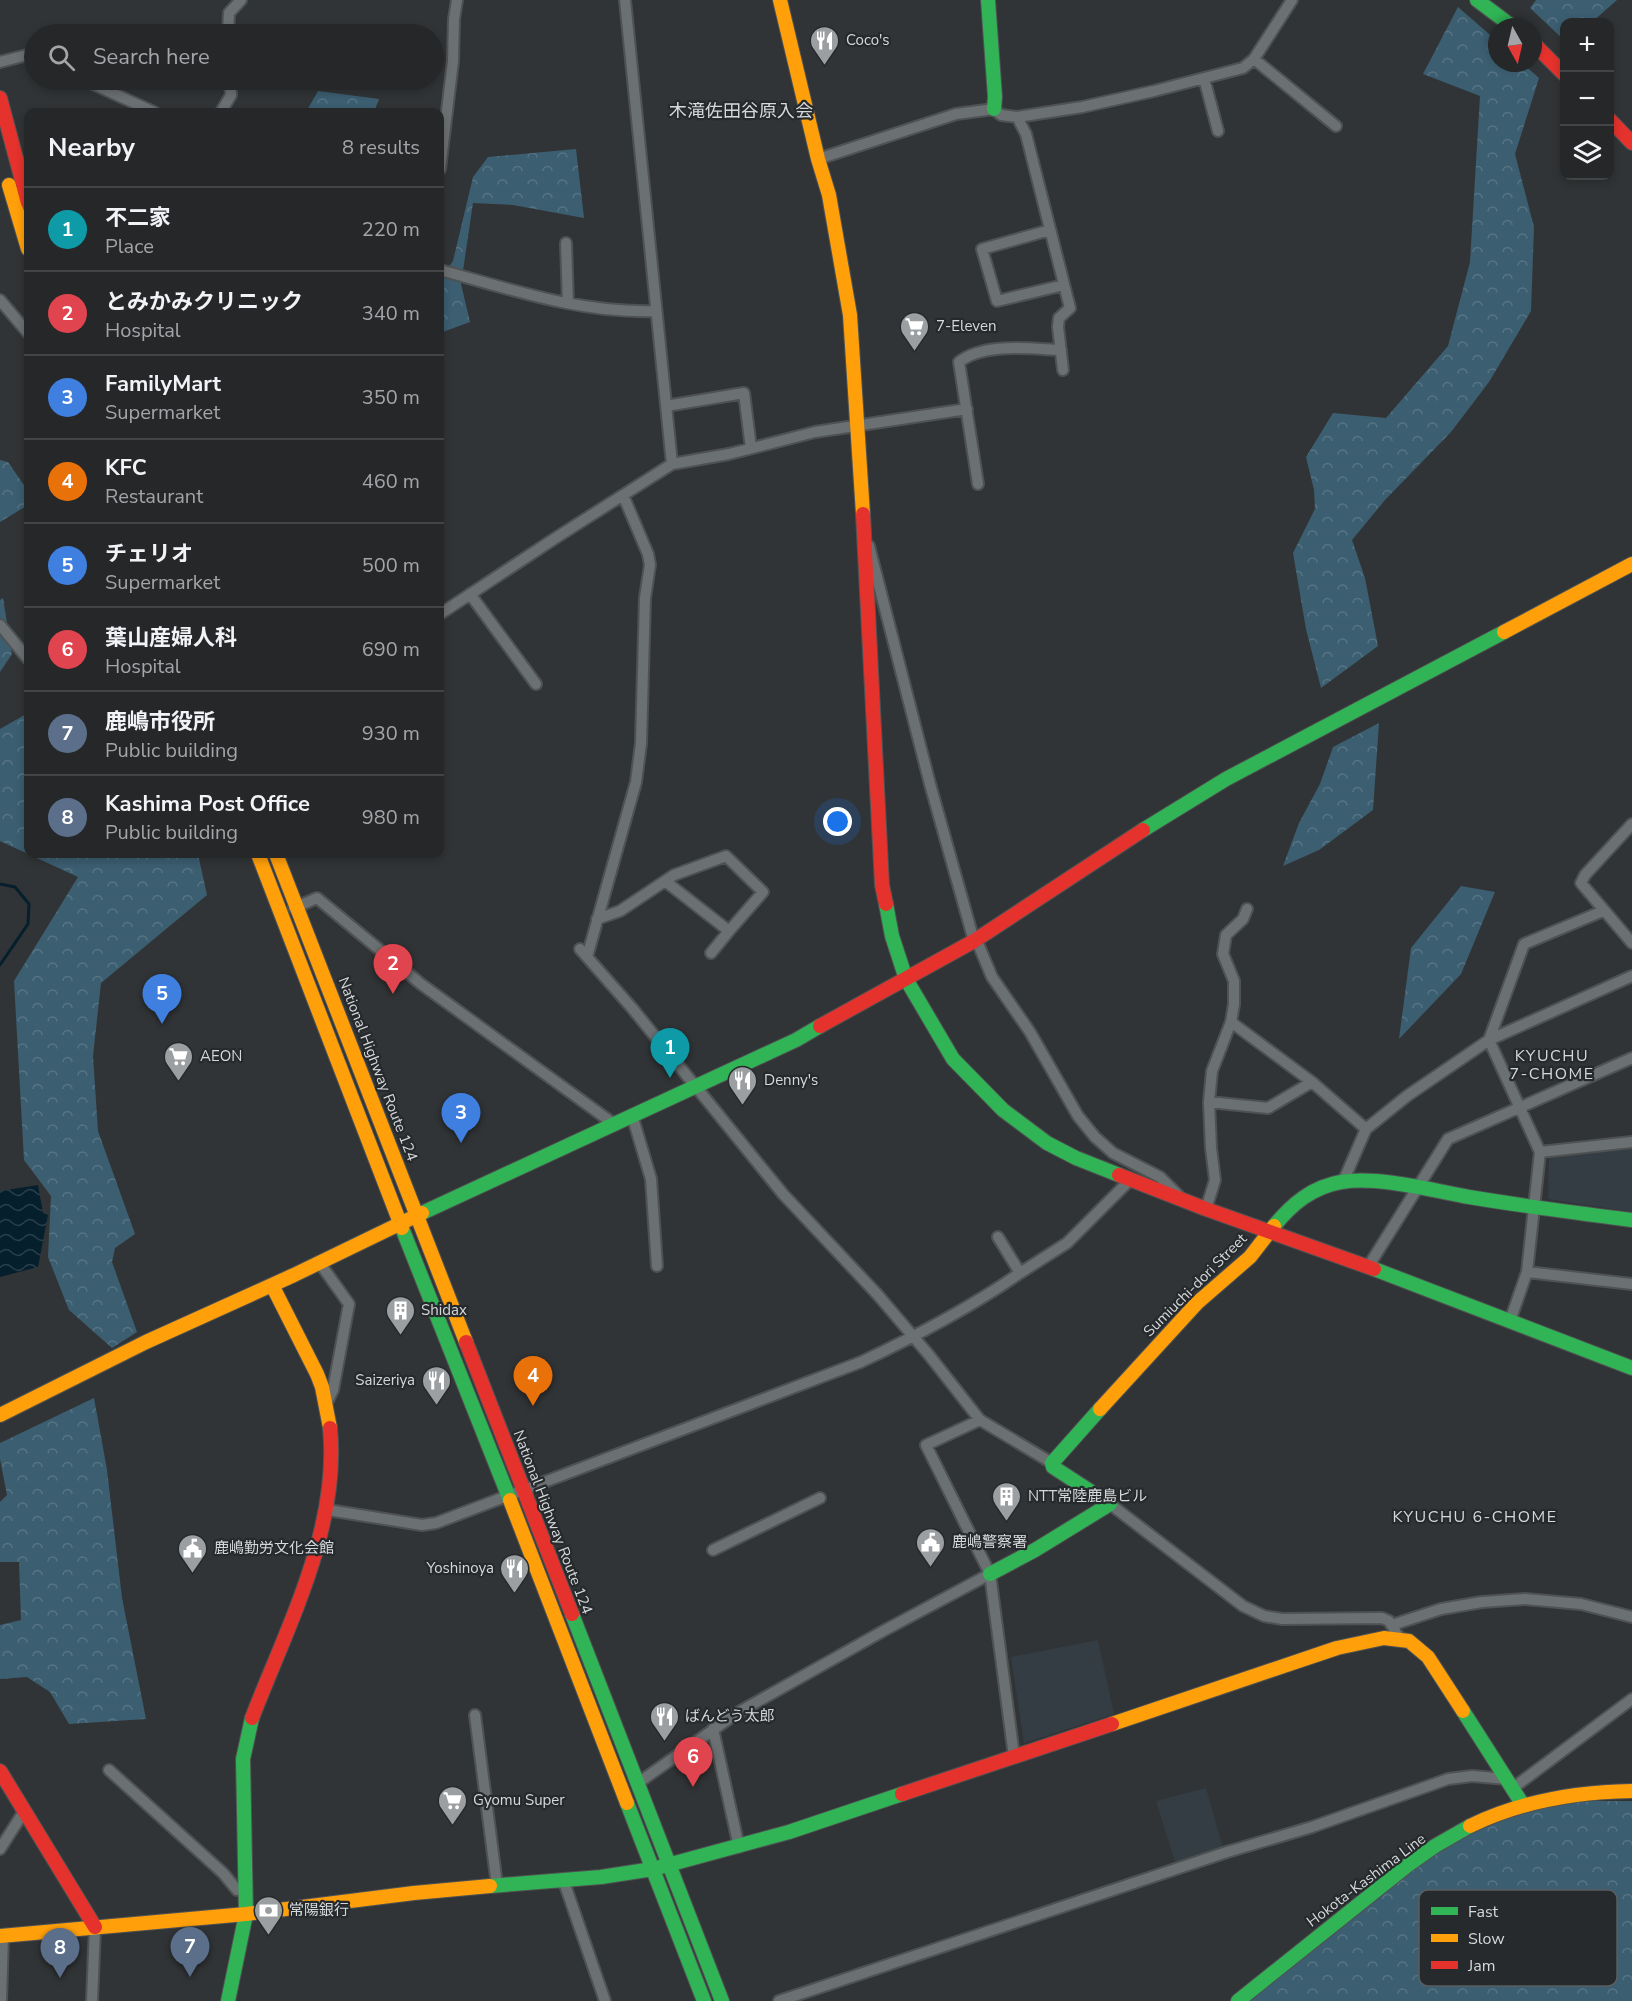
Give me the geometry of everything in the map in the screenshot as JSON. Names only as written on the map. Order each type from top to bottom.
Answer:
[{"type":"main road","points":[[988,0],[994,109]]},
{"type":"main road","points":[[1477,0],[1501,18]]},
{"type":"main road","points":[[784,2],[818,159],[829,195],[850,315],[882,885],[892,936],[906,980],[953,1059],[1004,1110],[1047,1143],[1076,1158],[1184,1201],[1632,1368]]},
{"type":"main road","points":[[1542,52],[1562,72]]},
{"type":"main road","points":[[0,98],[24,188]]},
{"type":"main road","points":[[1614,124],[1632,143]]},
{"type":"main road","points":[[3,163],[24,235]]},
{"type":"main road","points":[[0,1415],[146,1342],[796,1040],[974,941],[1125,841],[1216,785],[1632,564]]},
{"type":"main road","name":"National Highway Route 124","points":[[260,858],[400,1223],[638,1783],[722,2001]]},
{"type":"main road","name":"National Highway Route 124","points":[[278,858],[417,1215],[653,1869],[704,2001]]},
{"type":"main road","name":"Sumiuchi-dori Street","points":[[1052,1463],[1197,1303],[1250,1257],[1297,1201],[1320,1188],[1343,1182],[1383,1182],[1535,1208],[1632,1220]]},
{"type":"main road","points":[[228,2001],[246,1914],[243,1779],[246,1743],[250,1723],[312,1566],[328,1510],[333,1461],[326,1404],[314,1365],[285,1314],[272,1285]]},
{"type":"main road","points":[[990,1574],[1035,1550],[1110,1504],[1053,1467],[1052,1463]]},
{"type":"main road","points":[[1,1936],[246,1914],[414,1893],[601,1877],[653,1869],[789,1833],[1337,1648],[1384,1638],[1409,1641],[1428,1657],[1523,1805]]},
{"type":"main road","points":[[0,1771],[23,1813],[95,1927]]},
{"type":"main road","name":"Hokota-Kashima Line","points":[[1238,2001],[1406,1865],[1462,1829],[1523,1805],[1546,1799],[1611,1790],[1632,1791]]},
{"type":"street","points":[[228,24],[229,13],[241,0]]},
{"type":"street","points":[[444,136],[453,61],[457,0]]},
{"type":"street","points":[[625,0],[672,464]]},
{"type":"street","points":[[818,159],[956,114],[994,109],[1001,115],[1017,117],[1082,107],[1243,68],[1254,59],[1292,0]]},
{"type":"street","points":[[0,62],[24,57]]},
{"type":"street","points":[[1254,59],[1336,126]]},
{"type":"street","points":[[1204,78],[1218,131]]},
{"type":"street","points":[[106,90],[145,108]]},
{"type":"street","points":[[223,108],[231,95],[231,90]]},
{"type":"street","points":[[1017,117],[1026,134],[1070,308],[1059,318],[1063,370]]},
{"type":"street","points":[[1050,230],[982,249],[997,301],[1064,285]]},
{"type":"street","points":[[566,243],[568,303]]},
{"type":"street","points":[[444,271],[568,303],[634,312],[656,311]]},
{"type":"street","points":[[0,300],[24,328]]},
{"type":"street","points":[[978,484],[959,362],[967,356],[999,348],[1061,350]]},
{"type":"street","points":[[666,406],[744,393],[750,448]]},
{"type":"street","points":[[444,611],[672,464],[857,424],[966,409]]},
{"type":"street","points":[[623,495],[648,554],[650,565],[645,598],[641,743],[636,782],[597,919],[584,953],[632,1008],[783,1194],[877,1294],[980,1420],[1052,1463]]},
{"type":"street","points":[[864,535],[874,563],[930,784],[974,941],[979,946],[992,977],[1030,1032],[1078,1116],[1095,1137],[1113,1153],[1160,1177],[1184,1201]]},
{"type":"street","points":[[470,594],[536,684]]},
{"type":"street","points":[[0,625],[24,654]]},
{"type":"street","points":[[1632,824],[1585,875],[1581,883],[1632,943]]},
{"type":"street","points":[[597,919],[620,911],[674,875],[726,856],[764,892],[711,954]]},
{"type":"street","points":[[665,881],[729,931]]},
{"type":"street","points":[[281,913],[317,898],[421,984],[614,1124]]},
{"type":"street","points":[[1206,1209],[1215,1180],[1209,1102],[1212,1071],[1232,1022],[1234,1004],[1234,981],[1223,954],[1226,935],[1242,919],[1247,909]]},
{"type":"street","points":[[1510,1321],[1527,1272],[1540,1152],[1489,1040],[1524,944],[1603,911]]},
{"type":"street","points":[[1343,1182],[1366,1129],[1407,1096],[1489,1040],[1632,976]]},
{"type":"street","points":[[1232,1022],[1312,1082],[1366,1129]]},
{"type":"street","points":[[1368,1268],[1448,1139],[1632,1058]]},
{"type":"street","points":[[1209,1102],[1268,1108],[1312,1082]]},
{"type":"street","points":[[632,1115],[651,1179],[657,1266]]},
{"type":"street","points":[[1540,1152],[1632,1142]]},
{"type":"street","points":[[328,1510],[422,1525],[436,1524],[861,1362],[914,1337],[1001,1287],[1067,1243],[1131,1179]]},
{"type":"street","points":[[998,1237],[1020,1274]]},
{"type":"street","points":[[319,1262],[350,1304],[333,1390],[326,1404]]},
{"type":"street","points":[[1527,1272],[1632,1284]]},
{"type":"street","points":[[980,1420],[926,1445],[990,1574],[1014,1756]]},
{"type":"street","points":[[713,1551],[820,1498]]},
{"type":"street","points":[[1110,1504],[1243,1606],[1264,1616],[1282,1619],[1382,1618],[1389,1621],[1400,1639]]},
{"type":"street","points":[[638,1783],[737,1713],[990,1574]]},
{"type":"street","points":[[1392,1625],[1441,1609],[1482,1602],[1525,1599],[1581,1604],[1632,1617]]},
{"type":"street","points":[[779,2001],[1227,1852],[1312,1827],[1448,1779],[1472,1776],[1510,1784],[1632,1699]]},
{"type":"street","points":[[475,1715],[497,1885]]},
{"type":"street","points":[[713,1730],[739,1847]]},
{"type":"street","points":[[109,1770],[223,1874],[237,1890]]},
{"type":"street","points":[[0,1849],[23,1813]]},
{"type":"street","points":[[563,1879],[605,2001]]},
{"type":"street","points":[[92,2001],[95,1927]]},
{"type":"street","points":[[1,1936],[1,2001]]},
{"type":"shaded area","points":[[1632,1147],[1632,1212],[1548,1199],[1549,1157]]},
{"type":"shaded area","points":[[1098,1640],[1114,1714],[1024,1743],[1011,1657]]},
{"type":"shaded area","points":[[1206,1788],[1223,1848],[1176,1865],[1156,1801]]},
{"type":"green space","points":[[1536,0],[1617,0],[1597,18],[1560,18],[1560,36],[1530,8]]},
{"type":"green space","points":[[1458,7],[1488,33],[1488,72],[1532,72],[1539,78],[1515,154],[1534,227],[1531,311],[1489,382],[1451,432],[1385,500],[1352,540],[1365,578],[1378,646],[1321,688],[1306,629],[1293,553],[1315,509],[1314,490],[1306,457],[1333,413],[1386,418],[1448,346],[1470,262],[1480,96],[1423,74]]},
{"type":"green space","points":[[318,91],[379,99],[376,108],[308,108]]},
{"type":"green space","points":[[576,149],[584,218],[513,205],[473,203],[461,284],[470,322],[444,332],[444,273],[453,261],[473,177],[488,157]]},
{"type":"green space","points":[[0,460],[8,462],[24,485],[24,507],[0,522]]},
{"type":"green space","points":[[3,598],[12,654],[0,672],[0,600]]},
{"type":"green space","points":[[24,715],[24,852],[0,841],[0,729]]},
{"type":"green space","points":[[1379,723],[1373,810],[1319,850],[1283,866],[1299,823],[1320,784],[1333,747]]},
{"type":"green space","points":[[37,858],[199,858],[207,895],[101,983],[93,1056],[98,1131],[135,1234],[115,1248],[112,1262],[137,1332],[112,1348],[69,1310],[48,1257],[51,1196],[24,1160],[14,981],[78,877]]},
{"type":"green space","points":[[1461,886],[1495,892],[1461,974],[1399,1039],[1411,948]]},
{"type":"green space","points":[[94,1398],[107,1470],[122,1598],[146,1719],[69,1724],[50,1692],[27,1677],[0,1679],[0,1625],[21,1620],[19,1562],[0,1562],[0,1502],[7,1495],[0,1459],[0,1443]]},
{"type":"green space","points":[[1572,1801],[1632,1801],[1632,2001],[1250,2001],[1407,1871],[1466,1834],[1492,1821]]},
{"type":"water","points":[[38,1185],[43,1213],[48,1215],[38,1267],[0,1277],[0,1191]]},
{"type":"waterway","points":[[0,884],[15,887],[29,904],[28,924],[0,965]]},
{"type":"traffic: fast","points":[[988,0],[994,109]]},
{"type":"traffic: fast","points":[[1477,0],[1501,18]]},
{"type":"traffic: fast","points":[[1143,830],[1226,779],[1504,632]]},
{"type":"traffic: fast","points":[[886,904],[892,936],[906,979],[953,1059],[1003,1110],[1047,1143],[1076,1158],[1119,1175]]},
{"type":"traffic: fast","points":[[422,1213],[796,1040],[820,1026]]},
{"type":"traffic: fast","points":[[1274,1226],[1295,1204],[1312,1192],[1331,1184],[1356,1181],[1405,1185],[1469,1197],[1632,1220]]},
{"type":"traffic: fast","points":[[402,1228],[510,1500]]},
{"type":"traffic: fast","points":[[1374,1269],[1632,1368]]},
{"type":"traffic: fast","points":[[990,1574],[1035,1550],[1110,1504],[1053,1467],[1052,1463],[1100,1409]]},
{"type":"traffic: fast","points":[[572,1614],[722,2001]]},
{"type":"traffic: fast","points":[[1463,1711],[1523,1805]]},
{"type":"traffic: fast","points":[[228,2001],[246,1914],[243,1759],[252,1718]]},
{"type":"traffic: fast","points":[[490,1886],[601,1877],[653,1869],[789,1832],[902,1794]]},
{"type":"traffic: fast","points":[[627,1803],[704,2001]]},
{"type":"traffic: fast","points":[[1238,2001],[1408,1865],[1470,1826]]},
{"type":"traffic: slow","points":[[780,0],[818,159],[829,195],[850,315],[863,514]]},
{"type":"traffic: slow","points":[[9,185],[24,236]]},
{"type":"traffic: slow","points":[[1504,632],[1632,564]]},
{"type":"traffic: slow","points":[[260,858],[402,1228]]},
{"type":"traffic: slow","points":[[278,858],[466,1342]]},
{"type":"traffic: slow","points":[[0,1415],[146,1342],[294,1275],[422,1213]]},
{"type":"traffic: slow","points":[[1100,1409],[1197,1303],[1250,1257],[1274,1226]]},
{"type":"traffic: slow","points":[[272,1285],[317,1374],[322,1387],[330,1428]]},
{"type":"traffic: slow","points":[[510,1500],[627,1803]]},
{"type":"traffic: slow","points":[[1112,1724],[1337,1648],[1384,1638],[1409,1641],[1428,1657],[1463,1711]]},
{"type":"traffic: slow","points":[[1470,1826],[1509,1810],[1549,1799],[1590,1793],[1632,1791]]},
{"type":"traffic: slow","points":[[0,1936],[246,1914],[490,1886]]},
{"type":"traffic: jam","points":[[1542,52],[1562,72]]},
{"type":"traffic: jam","points":[[0,98],[24,188]]},
{"type":"traffic: jam","points":[[1614,124],[1632,143]]},
{"type":"traffic: jam","points":[[863,514],[882,885],[886,904]]},
{"type":"traffic: jam","points":[[820,1026],[974,941],[1143,830]]},
{"type":"traffic: jam","points":[[1119,1175],[1206,1209],[1374,1269]]},
{"type":"traffic: jam","points":[[466,1342],[572,1614]]},
{"type":"traffic: jam","points":[[252,1718],[295,1613],[319,1540],[327,1503],[331,1465],[330,1428]]},
{"type":"traffic: jam","points":[[902,1794],[1112,1724]]},
{"type":"traffic: jam","points":[[0,1771],[95,1927]]},
{"type":"place","name":"Coco's","points":[[825,66]]},
{"type":"place","name":"7-Eleven","points":[[915,352]]},
{"type":"place","name":"とみかみクリニック","points":[[393,994]]},
{"type":"place","name":"チェリオ","points":[[162,1024]]},
{"type":"place","name":"不二家","points":[[670,1078]]},
{"type":"place","name":"AEON","points":[[179,1082]]},
{"type":"place","name":"Denny's","points":[[743,1106]]},
{"type":"place","name":"FamilyMart","points":[[461,1143]]},
{"type":"place","name":"Shidax","points":[[400,1336]]},
{"type":"place","name":"Saizeriya","points":[[436,1406]]},
{"type":"place","name":"KFC","points":[[533,1406]]},
{"type":"place","name":"NTT常陸鹿島ビル","points":[[1007,1522]]},
{"type":"place","name":"鹿嶋警察署","points":[[931,1568]]},
{"type":"place","name":"鹿嶋勤労文化会館","points":[[193,1574]]},
{"type":"place","name":"Yoshinoya","points":[[515,1594]]},
{"type":"place","name":"ばんどう太郎","points":[[664,1742]]},
{"type":"place","name":"葉山産婦人科","points":[[693,1787]]},
{"type":"place","name":"Gyomu Super","points":[[452,1826]]},
{"type":"place","name":"常陽銀行","points":[[268,1936]]},
{"type":"place","name":"鹿嶋市役所","points":[[190,1977]]},
{"type":"place","name":"Kashima Post Office","points":[[60,1978]]},
{"type":"district","name":"木滝佐田谷原入会","points":[[741,111]]},
{"type":"district","name":"KYUCHU 7-CHOME","points":[[1552,1065]]},
{"type":"district","name":"KYUCHU 6-CHOME","points":[[1475,1517]]}]
